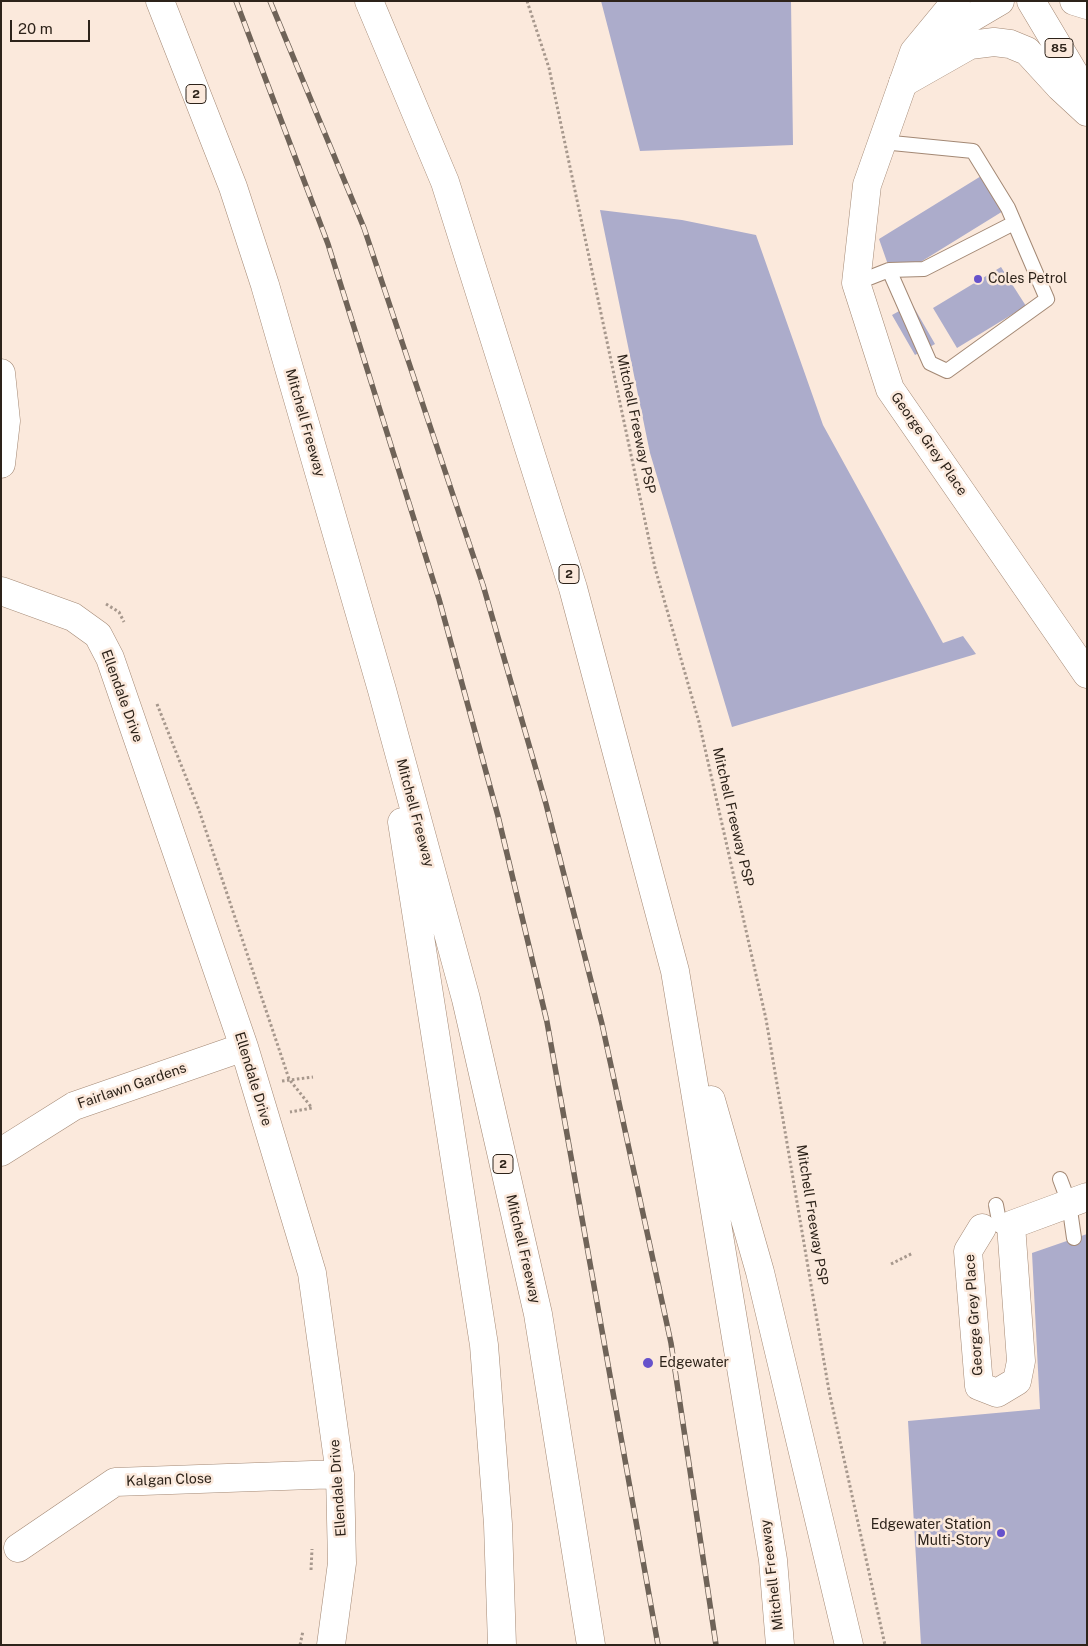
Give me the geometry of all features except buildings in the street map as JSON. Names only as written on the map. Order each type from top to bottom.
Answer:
[{"type":"main road","name":"Mitchell Freeway","points":[[160,1],[233,186],[262,276],[382,690],[466,999],[538,1314],[591,1645]]},
{"type":"main road","name":"Mitchell Freeway","points":[[370,1],[445,182],[573,588],[675,971],[773,1560],[780,1645]]},
{"type":"main road","name":"George Grey Place","points":[[956,1],[914,52],[882,142],[867,185],[856,283],[890,389],[1087,674]]},
{"type":"main road","points":[[914,52],[1000,1]]},
{"type":"main road","name":"85","points":[[1031,1],[1087,95]]},
{"type":"main road","points":[[1074,1],[1087,5]]},
{"type":"main road","points":[[903,83],[970,45],[994,42],[1010,44],[1027,51],[1060,87],[1087,112]]},
{"type":"main road","points":[[1,374],[6,421],[1,464]]},
{"type":"main road","name":"Ellendale Drive","points":[[1,591],[73,617],[98,635],[110,658],[244,1047],[312,1273],[340,1474],[342,1563],[330,1645]]},
{"type":"main road","points":[[382,690],[484,1345],[498,1524],[502,1645]]},
{"type":"main road","points":[[675,971],[760,1272],[849,1645]]},
{"type":"main road","name":"Fairlawn Gardens","points":[[1,1152],[74,1106],[244,1047]]},
{"type":"main road","points":[[997,1221],[1072,1193]]},
{"type":"main road","name":"George Grey Place","points":[[997,1221],[1021,1361],[1017,1381],[998,1393],[979,1386],[968,1251],[997,1221]]},
{"type":"main road","name":"Kalgan Close","points":[[18,1548],[115,1482],[340,1474]]},
{"type":"lane","points":[[882,142],[973,151],[1008,208],[1047,300],[947,371],[930,363],[889,270]]},
{"type":"lane","points":[[856,283],[889,270],[924,269],[1014,223]]},
{"type":"lane","points":[[1072,1193],[1074,1238]]},
{"type":"path","name":"Mitchell Freeway PSP","points":[[527,1],[549,68],[655,568],[699,722],[766,1019],[829,1391],[884,1645]]},
{"type":"path","points":[[891,1264],[913,1253]]},
{"type":"railway","points":[[236,1],[328,244],[439,599],[498,816],[547,1022],[658,1645]]},
{"type":"railway","points":[[270,1],[364,228],[483,585],[546,804],[602,1024],[671,1343],[716,1645]]},
{"type":"place","name":"Coles Petrol","points":[[978,279]]},
{"type":"place","name":"Edgewater","points":[[648,1363]]},
{"type":"place","name":"Edgewater Station Multi-Story","points":[[1001,1533]]}]
